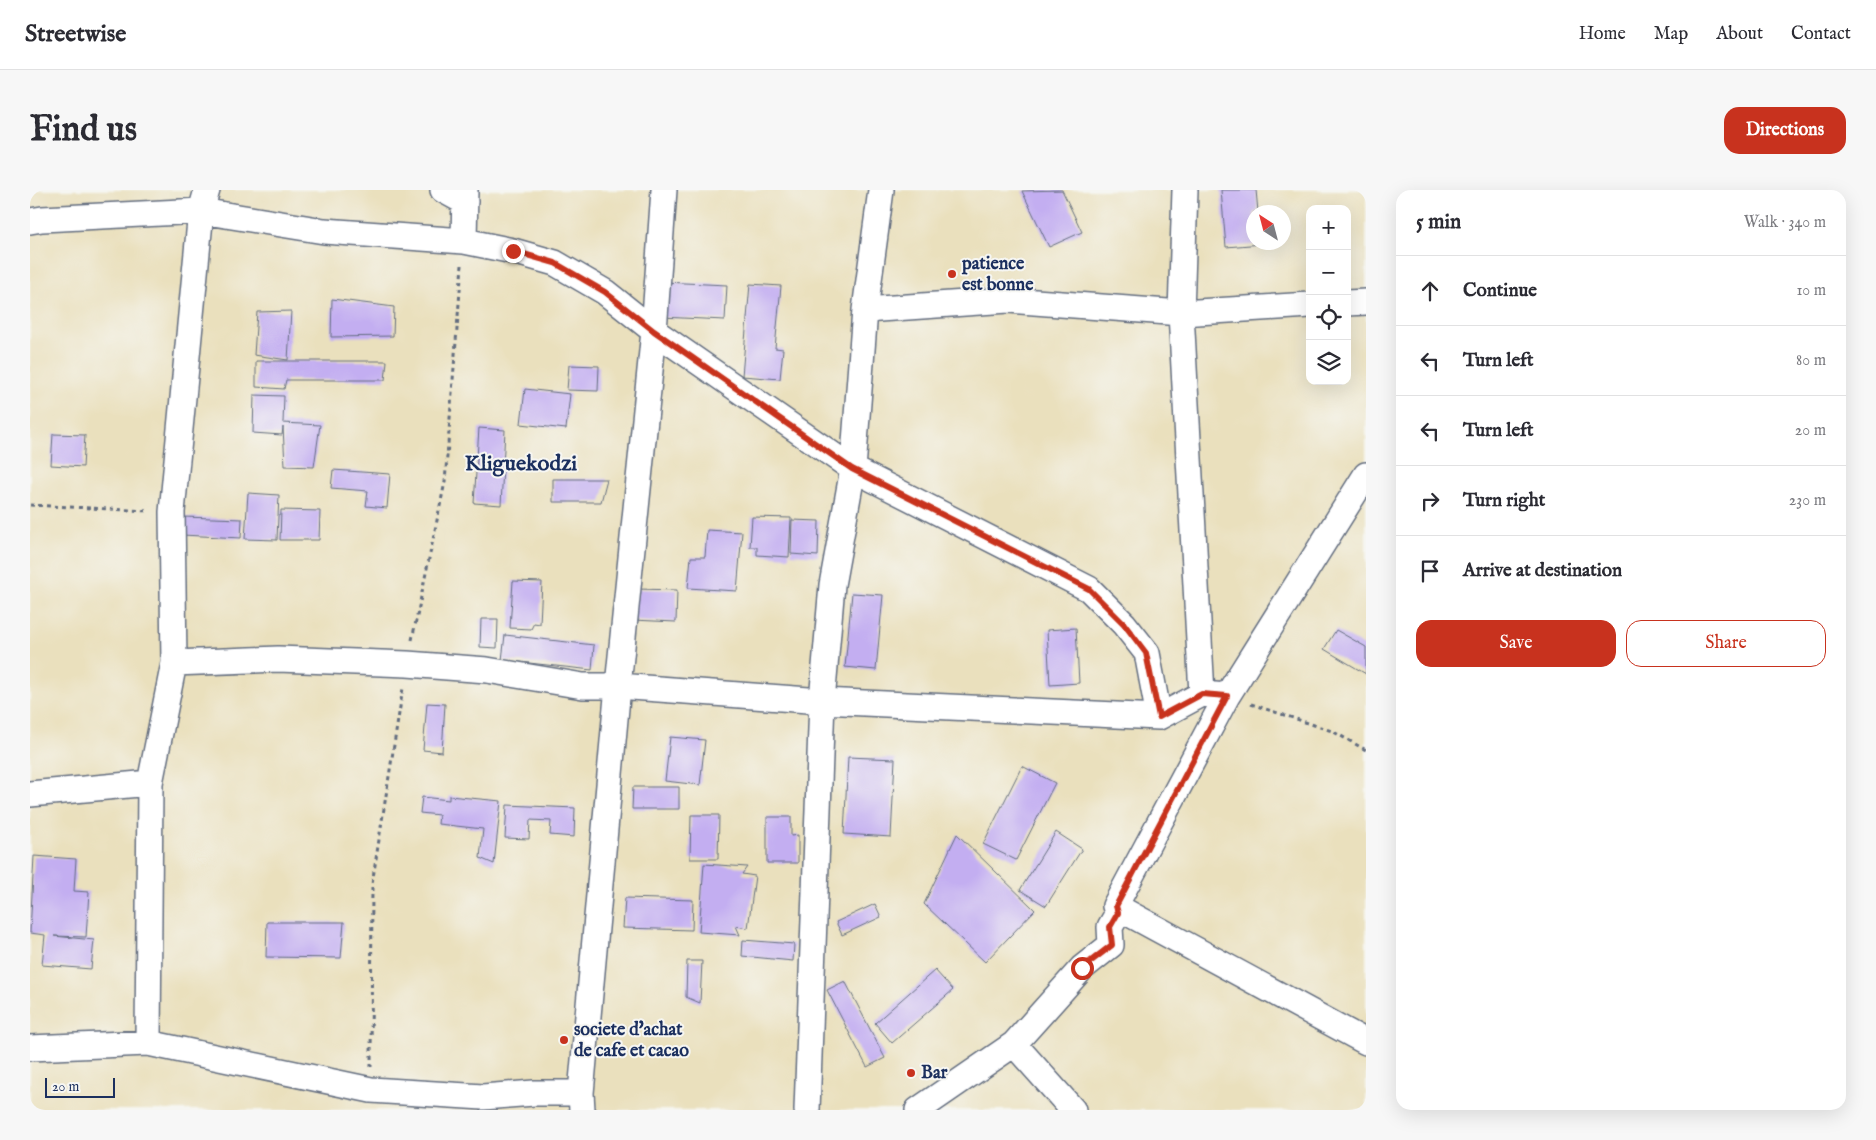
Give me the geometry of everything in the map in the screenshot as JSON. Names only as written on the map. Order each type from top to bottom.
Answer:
[{"type":"street","points":[[444,190],[465,196],[464,241]]},
{"type":"street","points":[[30,1048],[148,1043],[371,1090],[483,1098],[534,1093],[582,1102],[618,686],[654,331],[664,190]]},
{"type":"street","points":[[807,1110],[822,702],[832,585],[852,469],[865,310],[881,190]]},
{"type":"street","points":[[1185,190],[1181,313],[1202,694]]},
{"type":"street","points":[[148,1043],[150,783],[174,663],[172,512],[204,200]]},
{"type":"street","points":[[30,221],[204,200],[324,231],[464,241],[513,251],[555,263],[605,292],[654,331],[852,469],[1089,589],[1124,624],[1146,653],[1159,717]]},
{"type":"street","points":[[865,310],[1008,300],[1181,313],[1306,306]]},
{"type":"street","points":[[1351,303],[1366,302]]},
{"type":"street","points":[[918,1110],[1014,1044],[1082,968],[1112,945],[1110,927],[1118,913],[1116,906],[1227,696],[1366,475]]},
{"type":"street","points":[[174,663],[278,659],[407,664],[487,670],[583,686],[618,686],[822,702],[1159,717],[1202,694],[1227,696]]},
{"type":"street","points":[[30,794],[150,783]]},
{"type":"street","points":[[1116,906],[1366,1042]]},
{"type":"street","points":[[1014,1044],[1073,1110]]},
{"type":"path","points":[[30,505],[76,509],[172,512]]},
{"type":"path","points":[[1227,696],[1332,731],[1366,750]]},
{"type":"building","points":[[1062,190],[1082,232],[1049,247],[1022,191]]},
{"type":"building","points":[[1221,190],[1256,190],[1257,205],[1246,205],[1246,245],[1226,247]]},
{"type":"building","points":[[663,282],[727,285],[725,320],[661,317]]},
{"type":"building","points":[[750,284],[781,286],[775,348],[783,349],[780,379],[742,376]]},
{"type":"building","points":[[332,299],[394,307],[393,336],[331,337]]},
{"type":"building","points":[[291,311],[288,360],[254,355],[257,312]]},
{"type":"building","points":[[256,361],[387,361],[385,380],[286,380],[284,389],[256,387]]},
{"type":"building","points":[[569,365],[599,366],[598,391],[567,390]]},
{"type":"building","points":[[525,389],[570,394],[566,429],[521,424]]},
{"type":"building","points":[[254,395],[284,396],[283,423],[320,425],[314,467],[285,466],[283,427],[282,435],[253,433]]},
{"type":"building","points":[[479,428],[505,430],[501,505],[474,503]]},
{"type":"building","points":[[53,434],[85,435],[83,467],[51,465]]},
{"type":"building","points":[[333,470],[390,474],[387,508],[366,506],[368,491],[331,488]]},
{"type":"building","points":[[553,479],[607,479],[601,502],[553,502]]},
{"type":"building","points":[[248,493],[279,495],[277,540],[245,539]]},
{"type":"building","points":[[281,510],[320,511],[319,540],[280,540]]},
{"type":"building","points":[[183,517],[242,519],[241,538],[182,535]]},
{"type":"building","points":[[752,517],[791,518],[789,557],[757,555],[757,547],[750,547]]},
{"type":"building","points":[[792,520],[819,521],[818,556],[791,554]]},
{"type":"building","points":[[707,530],[742,532],[737,591],[688,588],[691,557],[705,557]]},
{"type":"building","points":[[513,581],[542,582],[540,624],[534,623],[531,629],[510,628]]},
{"type":"building","points":[[637,589],[677,590],[676,622],[632,620]]},
{"type":"building","points":[[852,593],[883,595],[876,670],[845,667]]},
{"type":"building","points":[[481,619],[498,619],[497,648],[480,647]]},
{"type":"building","points":[[1076,628],[1079,683],[1050,685],[1047,630]]},
{"type":"building","points":[[1336,630],[1366,647],[1366,674],[1324,649]]},
{"type":"building","points":[[505,635],[594,645],[592,670],[502,660]]},
{"type":"building","points":[[427,703],[445,704],[442,752],[423,750]]},
{"type":"building","points":[[670,737],[705,740],[700,785],[665,781]]},
{"type":"building","points":[[848,757],[895,759],[891,837],[844,834]]},
{"type":"building","points":[[1022,766],[1055,783],[1016,860],[983,844]]},
{"type":"building","points":[[633,787],[679,787],[679,809],[632,809]]},
{"type":"building","points":[[449,796],[501,801],[494,864],[480,858],[483,829],[438,824],[439,815],[420,813],[422,797],[449,800]]},
{"type":"building","points":[[507,805],[575,808],[574,837],[550,835],[551,821],[530,820],[529,839],[505,838]]},
{"type":"building","points":[[691,815],[719,815],[718,859],[690,859]]},
{"type":"building","points":[[767,817],[791,817],[791,836],[798,835],[798,863],[767,863]]},
{"type":"building","points":[[1056,832],[1082,849],[1046,906],[1020,890]]},
{"type":"building","points":[[957,834],[1035,910],[985,962],[924,904]]},
{"type":"building","points":[[34,856],[76,859],[74,891],[89,892],[86,937],[54,936],[94,940],[91,969],[42,965],[45,935],[30,933]]},
{"type":"building","points":[[704,864],[747,867],[742,874],[755,876],[748,928],[736,926],[740,935],[699,932]]},
{"type":"building","points":[[625,898],[693,900],[692,930],[623,928]]},
{"type":"building","points":[[875,904],[881,917],[842,935],[836,922]]},
{"type":"building","points":[[267,922],[344,922],[341,958],[266,957]]},
{"type":"building","points":[[743,940],[794,944],[793,961],[742,956]]},
{"type":"building","points":[[687,961],[702,961],[700,1003],[686,997]]},
{"type":"building","points":[[935,970],[953,990],[892,1043],[875,1023]]},
{"type":"building","points":[[845,981],[885,1058],[867,1067],[827,990]]},
{"type":"place","name":"patience est bonne","points":[[952,274]]},
{"type":"place","name":"societe d'achat de cafe et cacao","points":[[564,1040]]},
{"type":"place","name":"Bar","points":[[911,1073]]},
{"type":"district","name":"Kliguekodzi","points":[[521,464]]},
{"type":"route","points":[[513,251],[555,263],[605,292],[654,331],[852,469],[1089,589],[1124,624],[1146,653],[1159,717],[1202,694],[1227,696],[1116,906],[1118,913],[1110,927],[1112,945],[1082,968]]}]
